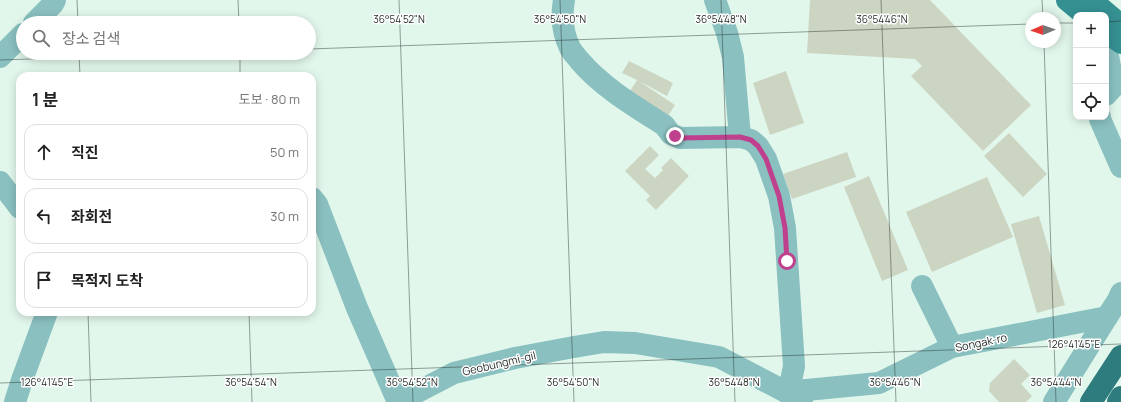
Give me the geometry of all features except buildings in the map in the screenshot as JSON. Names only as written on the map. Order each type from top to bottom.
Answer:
[{"type":"highway","points":[[1091,402],[1121,356]]},
{"type":"highway","points":[[1118,402],[1121,397]]},
{"type":"main road","points":[[1067,0],[1081,12]]},
{"type":"main road","points":[[1090,0],[1121,25]]},
{"type":"main road","points":[[1109,38],[1114,50]]},
{"type":"street","points":[[40,16],[55,0]]},
{"type":"street","points":[[564,0],[562,13],[564,31],[570,49],[587,70],[609,88],[664,126],[671,134],[669,143],[680,138],[740,137],[751,140],[758,146],[766,159],[779,196],[784,222],[794,366],[789,399]]},
{"type":"street","points":[[715,0],[727,34],[732,57],[740,137]]},
{"type":"street","points":[[0,57],[16,41]]},
{"type":"street","points":[[1109,92],[1114,86],[1114,50]]},
{"type":"street","points":[[1100,120],[1121,168]]},
{"type":"street","points":[[0,182],[16,203]]},
{"type":"street","name":"Geobungmi-gil","points":[[316,203],[357,308],[398,402],[454,373],[508,360],[604,342],[635,343],[719,357],[789,399]]},
{"type":"street","points":[[922,286],[952,347]]},
{"type":"street","points":[[1054,402],[1121,293]]},
{"type":"street","points":[[15,402],[46,316]]},
{"type":"street","name":"Songak-ro","points":[[789,399],[879,383],[952,347],[1107,316]]},
{"type":"route","points":[[675,136],[680,138],[740,137],[751,140],[758,146],[766,159],[779,196],[785,228],[787,261]]}]
